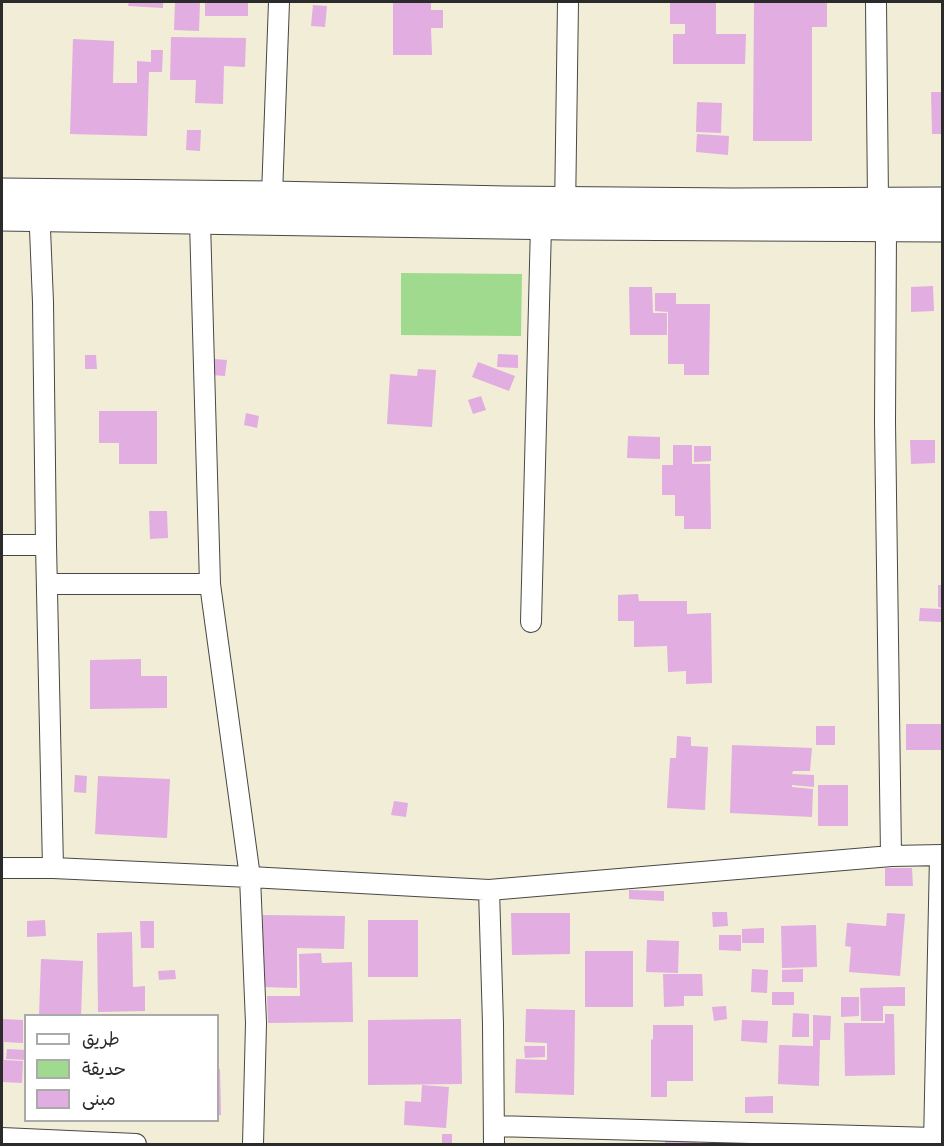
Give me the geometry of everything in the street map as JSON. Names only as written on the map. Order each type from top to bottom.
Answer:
[{"type":"main road","points":[[2,192],[39,205],[200,221],[557,217],[734,202],[942,201]]},
{"type":"main road","points":[[2,217],[39,205],[272,195],[557,217],[942,228]]},
{"type":"street","points":[[272,195],[279,2]]},
{"type":"street","points":[[531,622],[557,217],[568,2]]},
{"type":"street","points":[[876,2],[878,201]]},
{"type":"street","points":[[39,205],[53,868]]},
{"type":"street","points":[[200,221],[210,584],[250,877],[256,1023],[253,1144]]},
{"type":"street","points":[[886,228],[891,856]]},
{"type":"street","points":[[2,545],[46,545]]},
{"type":"street","points":[[47,584],[210,584]]},
{"type":"street","points":[[2,868],[53,868],[489,890],[891,856],[941,855],[934,1141],[494,1135],[489,890]]},
{"type":"street","points":[[2,1138],[58,1143],[136,1144]]},
{"type":"green space","points":[[401,273],[522,274],[521,336],[401,335]]},
{"type":"building","points":[[129,2],[163,2],[163,8],[128,6]]},
{"type":"building","points":[[175,2],[200,2],[199,31],[174,30]]},
{"type":"building","points":[[205,2],[248,2],[248,16],[205,16]]},
{"type":"building","points":[[393,2],[431,2],[431,10],[443,10],[443,28],[431,28],[432,55],[393,55]]},
{"type":"building","points":[[670,2],[716,2],[716,34],[746,34],[745,64],[673,64],[673,34],[685,34],[685,24],[670,24]]},
{"type":"building","points":[[754,2],[827,2],[827,27],[812,27],[812,141],[753,141]]},
{"type":"building","points":[[313,5],[327,6],[325,27],[311,26]]},
{"type":"building","points":[[171,37],[246,38],[245,67],[224,66],[223,104],[195,103],[196,80],[170,80]]},
{"type":"building","points":[[73,39],[114,41],[113,83],[137,83],[137,61],[151,62],[151,50],[163,50],[162,72],[149,72],[147,136],[70,134]]},
{"type":"building","points":[[931,92],[942,92],[942,134],[932,134]]},
{"type":"building","points":[[697,102],[722,103],[721,133],[696,132]]},
{"type":"building","points":[[187,130],[201,130],[200,151],[186,150]]},
{"type":"building","points":[[697,134],[729,136],[728,155],[696,152]]},
{"type":"building","points":[[933,286],[934,311],[911,312],[911,287]]},
{"type":"building","points":[[629,287],[652,287],[653,313],[667,313],[667,335],[630,335]]},
{"type":"building","points":[[655,293],[676,293],[676,304],[710,304],[709,375],[684,375],[684,364],[668,364],[668,312],[655,311]]},
{"type":"building","points":[[498,354],[518,355],[518,368],[497,367]]},
{"type":"building","points":[[85,355],[96,355],[97,369],[85,369]]},
{"type":"building","points":[[214,359],[227,360],[225,376],[212,375]]},
{"type":"building","points":[[478,362],[515,376],[509,391],[472,377]]},
{"type":"building","points":[[418,369],[436,370],[432,427],[387,424],[390,374],[417,376]]},
{"type":"building","points":[[481,396],[486,410],[473,414],[468,400]]},
{"type":"building","points":[[99,411],[157,411],[157,464],[119,464],[119,443],[99,443]]},
{"type":"building","points":[[246,413],[259,416],[257,428],[244,425]]},
{"type":"building","points":[[628,436],[660,437],[660,459],[627,458]]},
{"type":"building","points":[[910,440],[935,440],[935,463],[911,464]]},
{"type":"building","points":[[673,445],[692,445],[692,464],[710,464],[711,529],[684,529],[684,516],[675,516],[675,495],[662,495],[662,465],[673,465]]},
{"type":"building","points":[[694,446],[711,446],[711,461],[694,462]]},
{"type":"building","points":[[149,511],[167,511],[168,538],[150,539]]},
{"type":"building","points":[[938,585],[942,585],[942,608],[938,607]]},
{"type":"building","points":[[638,594],[639,601],[687,601],[687,614],[711,613],[712,683],[686,684],[686,671],[668,672],[667,646],[634,647],[634,621],[618,621],[618,595]]},
{"type":"building","points":[[920,608],[942,609],[942,622],[919,621]]},
{"type":"building","points":[[141,659],[141,676],[167,676],[167,708],[90,709],[90,660]]},
{"type":"building","points":[[906,724],[942,724],[942,750],[906,750]]},
{"type":"building","points":[[816,726],[835,726],[835,745],[816,745]]},
{"type":"building","points":[[677,736],[691,737],[691,746],[708,747],[705,810],[667,808],[670,758],[676,758]]},
{"type":"building","points":[[732,745],[812,748],[810,771],[793,771],[792,774],[814,775],[814,787],[792,785],[792,787],[813,789],[812,817],[730,813]]},
{"type":"building","points":[[75,775],[87,776],[86,793],[74,792]]},
{"type":"building","points":[[98,776],[170,779],[167,838],[95,834]]},
{"type":"building","points":[[818,785],[848,785],[848,826],[818,826]]},
{"type":"building","points":[[394,801],[408,803],[406,817],[391,815]]},
{"type":"building","points":[[885,868],[912,868],[913,886],[885,886]]},
{"type":"building","points":[[629,890],[664,891],[664,901],[629,899]]},
{"type":"building","points":[[712,912],[727,912],[728,926],[713,927]]},
{"type":"building","points":[[511,913],[570,913],[570,954],[512,955]]},
{"type":"building","points":[[887,913],[905,914],[900,976],[849,972],[851,947],[845,946],[847,923],[886,926]]},
{"type":"building","points":[[263,915],[345,916],[344,949],[297,948],[297,988],[262,987]]},
{"type":"building","points":[[45,920],[46,936],[27,937],[27,921]]},
{"type":"building","points":[[368,920],[418,920],[418,977],[368,977]]},
{"type":"building","points":[[140,921],[154,921],[154,948],[141,948]]},
{"type":"building","points":[[816,925],[817,967],[782,968],[781,926]]},
{"type":"building","points":[[764,928],[764,943],[742,943],[742,929]]},
{"type":"building","points":[[132,932],[133,987],[145,986],[145,1011],[98,1012],[97,933]]},
{"type":"building","points":[[719,935],[741,935],[741,951],[719,950]]},
{"type":"building","points":[[647,940],[679,941],[678,973],[646,972]]},
{"type":"building","points":[[585,951],[633,951],[633,1007],[585,1007]]},
{"type":"building","points":[[321,953],[322,963],[352,962],[353,1022],[268,1023],[267,996],[300,996],[299,954]]},
{"type":"building","points":[[41,959],[83,961],[81,1014],[39,1014]]},
{"type":"building","points":[[752,969],[768,970],[767,993],[751,992]]},
{"type":"building","points":[[803,969],[803,982],[782,982],[782,970]]},
{"type":"building","points":[[175,970],[176,979],[159,980],[158,971]]},
{"type":"building","points":[[663,974],[702,974],[703,996],[684,996],[684,1006],[664,1007]]},
{"type":"building","points":[[905,987],[905,1006],[883,1006],[883,1021],[861,1021],[860,988]]},
{"type":"building","points":[[772,992],[794,992],[794,1005],[772,1005]]},
{"type":"building","points":[[841,997],[859,997],[859,1016],[841,1017]]},
{"type":"building","points":[[726,1006],[727,1019],[714,1021],[712,1007]]},
{"type":"building","points":[[526,1009],[575,1010],[574,1095],[515,1093],[516,1059],[547,1060],[547,1043],[525,1042]]},
{"type":"building","points":[[793,1013],[809,1014],[809,1037],[792,1037]]},
{"type":"building","points":[[885,1014],[894,1014],[895,1075],[845,1076],[844,1023],[885,1023]]},
{"type":"building","points":[[813,1015],[831,1016],[830,1040],[820,1040],[819,1086],[778,1084],[779,1045],[813,1046]]},
{"type":"building","points":[[2,1019],[23,1020],[23,1043],[4,1042],[4,1060],[23,1061],[22,1083],[2,1082]]},
{"type":"building","points":[[461,1019],[462,1084],[368,1085],[368,1020]]},
{"type":"building","points":[[742,1020],[768,1021],[767,1043],[741,1041]]},
{"type":"building","points":[[653,1025],[693,1025],[693,1081],[667,1081],[667,1097],[651,1097]]},
{"type":"building","points":[[524,1046],[545,1046],[545,1057],[525,1058]]},
{"type":"building","points":[[7,1049],[24,1050],[24,1060],[6,1059]]},
{"type":"building","points":[[219,1069],[220,1069],[221,1115],[219,1115]]},
{"type":"building","points":[[422,1085],[449,1087],[446,1128],[404,1125],[405,1101],[421,1102]]},
{"type":"building","points":[[773,1096],[773,1113],[745,1113],[745,1097]]},
{"type":"building","points":[[442,1134],[452,1134],[452,1144],[442,1144]]},
{"type":"building","points":[[665,1138],[697,1138],[697,1144],[665,1144]]}]
